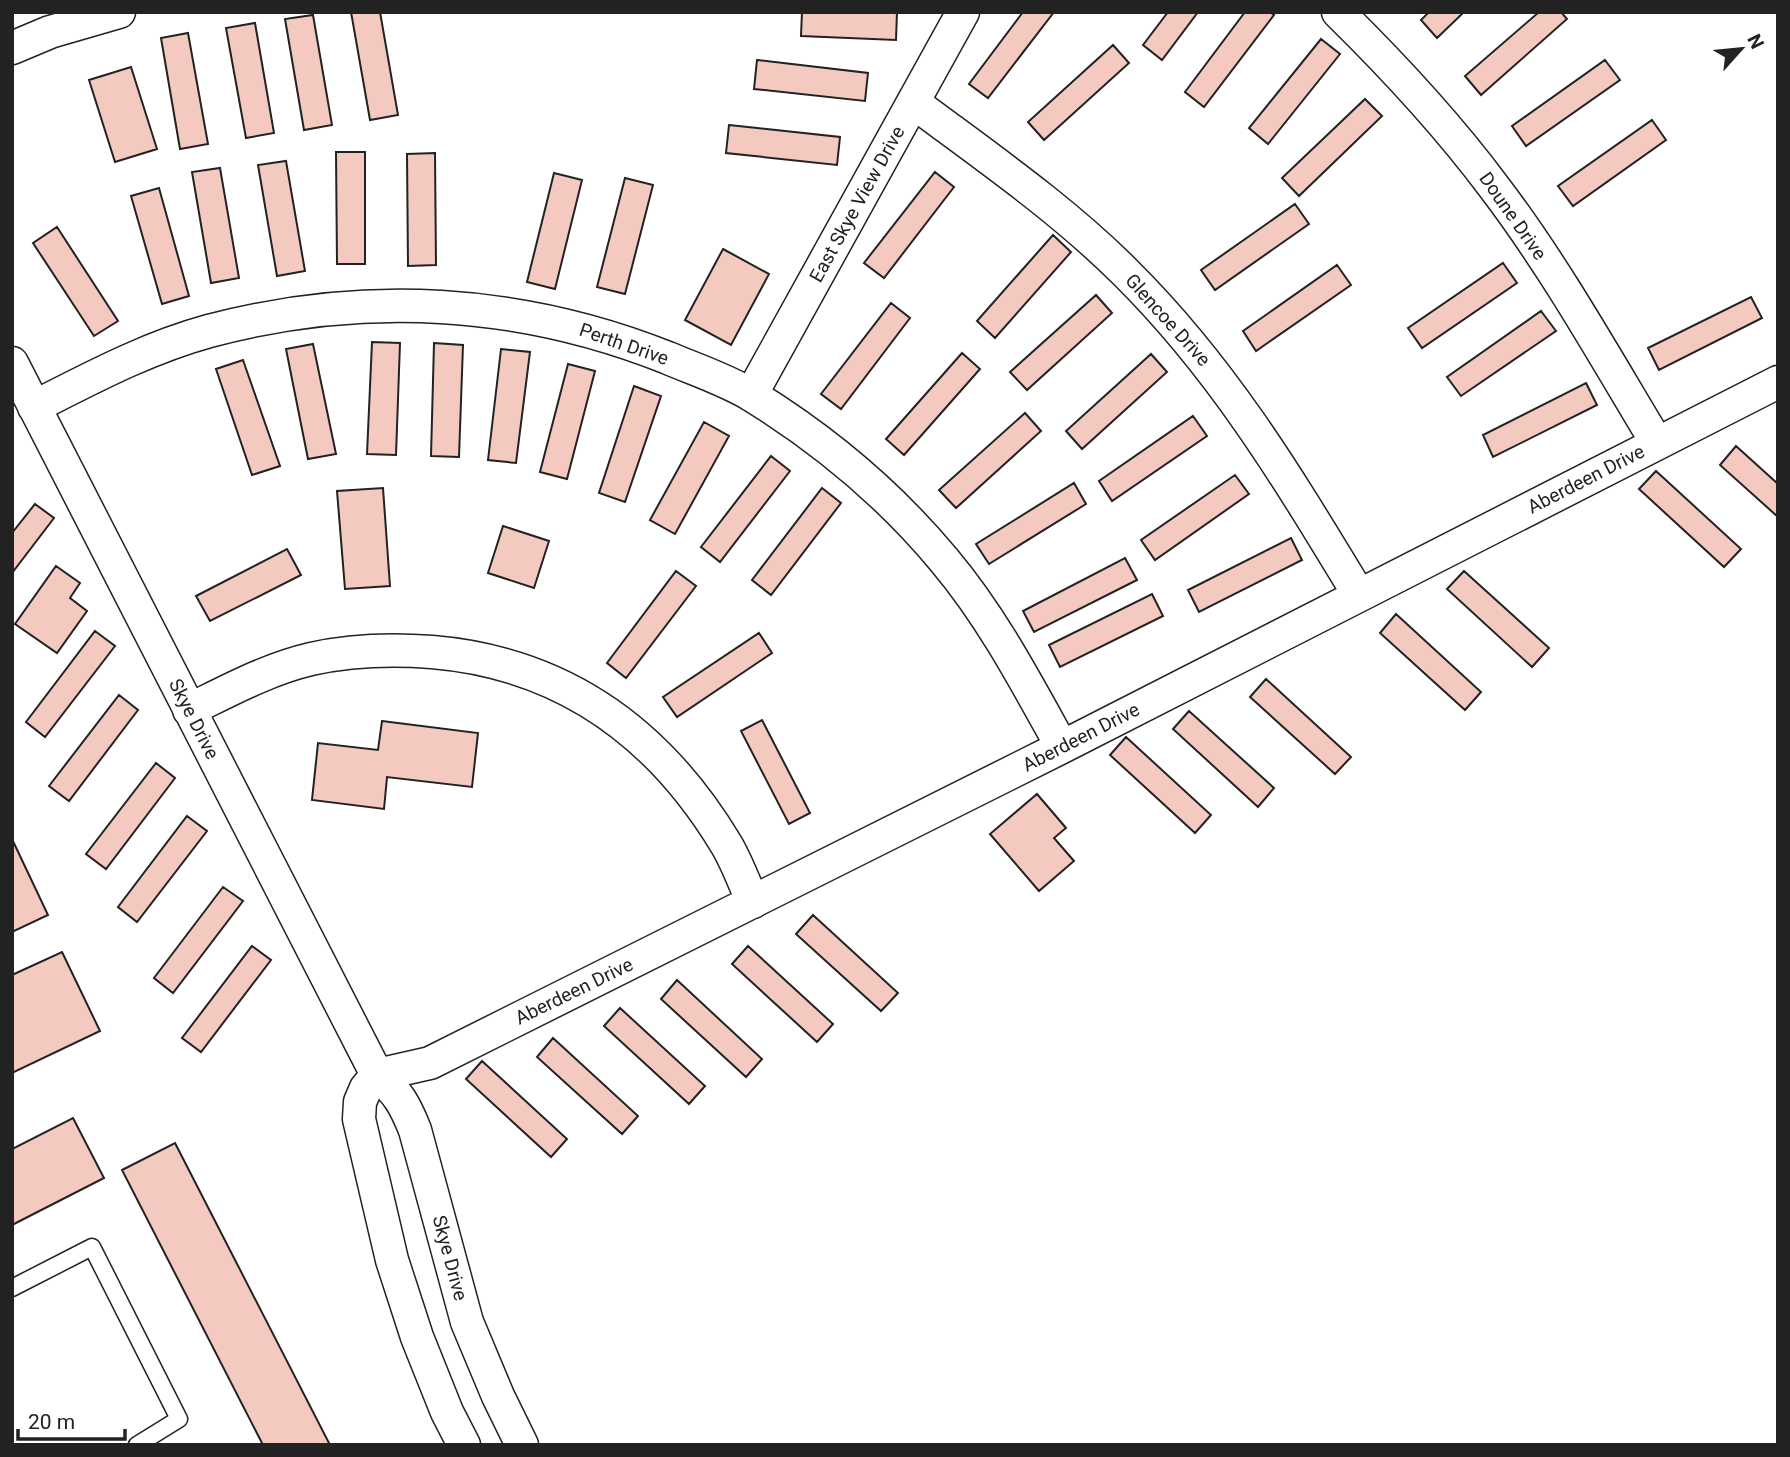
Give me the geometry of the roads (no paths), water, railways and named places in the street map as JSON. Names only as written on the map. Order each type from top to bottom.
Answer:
[{"type":"street","points":[[12,48],[50,32],[119,12]]},
{"type":"street","name":"East Skye View Drive","points":[[751,395],[963,12]]},
{"type":"street","name":"Doune Drive","points":[[1338,12],[1445,125],[1495,187],[1540,251],[1657,443]]},
{"type":"street","name":"Glencoe Drive","points":[[913,102],[1026,186],[1087,236],[1179,329],[1229,391],[1267,445],[1359,595]]},
{"type":"street","name":"Perth Drive","points":[[34,407],[155,349],[207,332],[315,310],[370,306],[478,309],[533,317],[639,347],[751,395],[829,449],[870,482],[944,559],[977,602],[1006,646],[1062,747]]},
{"type":"street","name":"Skye Drive","points":[[12,363],[377,1075],[394,1089],[404,1103],[415,1130],[467,1322],[519,1438]]},
{"type":"street","name":"Aberdeen Drive","points":[[377,1075],[430,1063],[1062,747],[1778,382]]},
{"type":"street","points":[[189,710],[261,676],[310,659],[361,651],[464,655],[513,665],[584,696],[645,744],[681,781],[727,845],[753,902]]},
{"type":"street","points":[[377,1075],[366,1088],[360,1102],[359,1119],[392,1260],[417,1337],[460,1437],[519,1438]]},
{"type":"lane","points":[[12,1287],[92,1247],[179,1419],[137,1445]]}]
